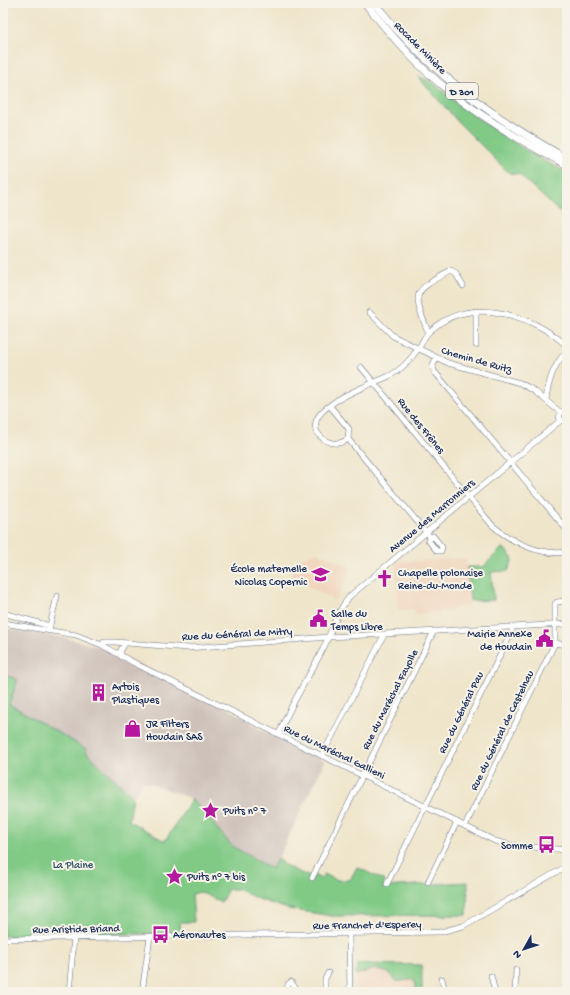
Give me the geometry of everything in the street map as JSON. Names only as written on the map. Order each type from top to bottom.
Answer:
[{"type":"highway","name":"Rocade Minière","points":[[365,3],[401,44],[449,90],[506,131],[567,165]]},
{"type":"highway","name":"Rocade Minière","points":[[374,3],[392,25],[446,78],[502,121],[567,159]]},
{"type":"street","points":[[428,332],[417,304],[418,294],[423,286],[450,271],[456,274],[463,286]]},
{"type":"street","points":[[476,311],[476,345]]},
{"type":"street","points":[[348,440],[339,444],[324,440],[317,431],[317,418],[346,394],[374,383],[402,368],[418,349],[428,332],[450,317],[476,311],[506,314],[539,325],[565,344],[567,351],[556,365],[550,378],[546,400]]},
{"type":"street","name":"Chemin de Ruitz","points":[[369,312],[393,336],[436,358],[520,383],[546,400],[560,412]]},
{"type":"street","points":[[436,358],[432,365],[434,371],[567,530]]},
{"type":"street","name":"Rue des Frênes","points":[[361,366],[492,525],[510,539],[537,550],[567,552]]},
{"type":"street","points":[[330,406],[349,429],[348,440],[431,538]]},
{"type":"street","points":[[567,411],[560,412],[559,417],[561,420],[567,420]]},
{"type":"street","name":"Avenue des Marronniers","points":[[279,734],[329,637],[333,623],[344,603],[350,596],[561,420]]},
{"type":"street","points":[[49,629],[57,596]]},
{"type":"street","points":[[567,601],[557,602],[555,604],[554,624],[555,643],[567,645]]},
{"type":"street","points":[[3,613],[102,645]]},
{"type":"street","points":[[3,623],[49,629]]},
{"type":"street","name":"Rue du Général de Mitry","points":[[102,645],[104,642],[108,642],[188,648],[329,637],[567,624]]},
{"type":"street","name":"Rue du Général Pau","points":[[387,884],[512,631],[512,627]]},
{"type":"street","name":"Rue du Maréchal Fayolle","points":[[312,878],[434,631]]},
{"type":"street","points":[[322,756],[384,635]]},
{"type":"street","points":[[122,657],[120,652],[125,643]]},
{"type":"street","name":"Rue du Général de Castelnau","points":[[465,826],[555,643]]},
{"type":"street","name":"Rue du Maréchal Gallieni","points":[[102,645],[122,657],[362,776],[502,843],[567,850]]},
{"type":"street","points":[[428,882],[456,822]]},
{"type":"street","name":"Rue Franchet d'Esperey","points":[[150,937],[440,932],[456,929],[567,866]]},
{"type":"street","points":[[349,934],[350,992]]},
{"type":"street","points":[[142,992],[150,937]]},
{"type":"street","name":"Rue Aristide Briand","points":[[3,939],[150,937]]},
{"type":"street","points":[[74,938],[70,991],[86,992]]},
{"type":"street","points":[[515,992],[516,970]]},
{"type":"street","points":[[326,992],[325,979],[328,973]]},
{"type":"street","points":[[491,976],[495,992]]},
{"type":"street","points":[[442,979],[445,992]]},
{"type":"street","points":[[287,992],[288,984],[291,982],[296,989],[296,992]]},
{"type":"shaded area","name":"École maternelle Nicolas Copernic","points":[[317,552],[351,568],[337,599],[335,598],[334,600],[291,577],[293,570],[301,558]]},
{"type":"shaded area","points":[[466,558],[469,606],[453,607],[453,611],[415,614],[415,609],[398,610],[396,562]]},
{"type":"shaded area","points":[[3,628],[64,638],[109,649],[238,714],[253,725],[325,761],[273,869],[232,846],[192,799],[144,781],[133,797],[85,752],[46,725],[8,704],[7,676],[3,674]]},
{"type":"shaded area","points":[[356,964],[422,965],[422,992],[356,992]]},
{"type":"green space","points":[[418,77],[436,85],[457,104],[514,142],[567,172],[567,219],[519,174],[509,173],[459,123]]},
{"type":"green space","points":[[503,547],[513,559],[508,571],[491,572],[494,600],[470,601],[467,567],[483,567]]},
{"type":"green space","name":"La Plaine","points":[[3,674],[18,680],[9,704],[86,749],[86,752],[133,797],[129,821],[165,841],[192,799],[232,846],[272,869],[277,859],[288,867],[312,878],[314,875],[321,879],[324,874],[337,880],[350,880],[357,867],[385,881],[383,887],[468,882],[467,915],[332,916],[288,909],[258,899],[237,889],[228,889],[221,902],[200,892],[192,894],[194,922],[180,922],[181,933],[3,936]]},
{"type":"green space","points":[[357,964],[422,965],[422,992],[416,992],[415,982],[413,980],[396,981],[389,973],[375,969],[356,975]]},
{"type":"place","name":"École maternelle Nicolas Copernic","points":[[320,574]]},
{"type":"place","name":"Chapelle polonaise Reine-du-Monde","points":[[385,578]]},
{"type":"place","name":"Salle du Temps Libre","points":[[318,619]]},
{"type":"place","name":"Mairie Annexe de Houdain","points":[[545,639]]},
{"type":"place","name":"Artois Plastiques","points":[[99,692]]},
{"type":"place","name":"JR Filters Houdain SAS","points":[[133,729]]},
{"type":"place","name":"Puits n° 7","points":[[210,810]]},
{"type":"place","name":"Somme","points":[[546,845]]},
{"type":"place","name":"Puits n° 7 bis","points":[[174,876]]},
{"type":"place","name":"Aéronautes","points":[[160,934]]}]
